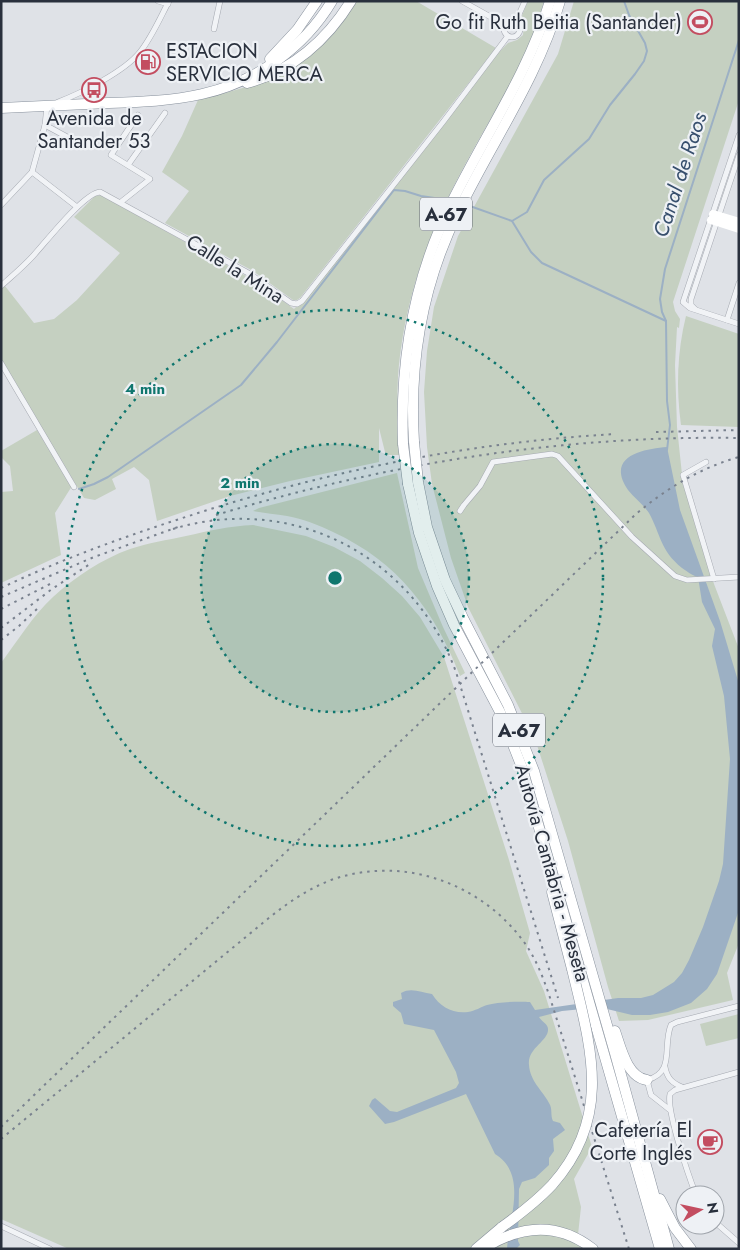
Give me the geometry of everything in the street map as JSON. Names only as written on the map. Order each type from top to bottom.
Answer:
[{"type":"highway","points":[[240,82],[262,66],[280,49],[297,30],[317,1]]},
{"type":"highway","points":[[219,89],[240,82],[269,66],[296,45],[319,21],[332,1]]},
{"type":"highway","points":[[1,108],[163,100],[197,95],[260,79],[292,63],[322,39],[338,21],[351,1]]},
{"type":"highway","name":"Autovía Cantabria - Meseta","points":[[550,1],[524,68],[451,204],[424,269],[413,310],[406,351],[402,400],[419,533],[437,586],[454,624],[494,699],[512,739],[534,806],[660,1249]]},
{"type":"highway","name":"Autovía Cantabria - Meseta","points":[[408,443],[415,359],[422,317],[435,270],[458,211],[532,75],[560,1]]},
{"type":"highway","name":"Autovía Cantabria - Meseta","points":[[413,483],[445,580],[462,618],[508,705],[525,744],[607,1014]]},
{"type":"highway","points":[[483,1249],[504,1232],[561,1174],[575,1152],[589,1115],[593,1084],[591,1058],[572,969],[512,739]]},
{"type":"highway","points":[[607,1014],[630,1068],[638,1077],[647,1080]]},
{"type":"highway","points":[[607,1014],[669,1249]]},
{"type":"highway","points":[[628,1097],[660,1199],[675,1228],[691,1249]]},
{"type":"highway","points":[[476,1249],[504,1232],[548,1230],[565,1232],[593,1249]]},
{"type":"main road","points":[[715,218],[739,222]]},
{"type":"main road","points":[[715,218],[739,229]]},
{"type":"street","points":[[1,205],[32,172],[49,105],[87,89],[121,68],[138,54],[168,2],[158,1]]},
{"type":"street","points":[[214,28],[220,1]]},
{"type":"street","points":[[462,1],[505,25]]},
{"type":"street","points":[[516,21],[525,1]]},
{"type":"street","points":[[510,20],[516,21],[520,26],[520,32],[514,37],[508,36],[504,31],[505,25],[510,20]]},
{"type":"street","name":"Calle la Mina","points":[[1,286],[31,258],[77,207],[96,192],[105,193],[250,274],[291,303],[297,304],[302,301],[508,36]]},
{"type":"street","points":[[128,165],[165,112]]},
{"type":"street","points":[[121,202],[150,179],[111,155],[138,115]]},
{"type":"street","points":[[45,125],[82,145]]},
{"type":"street","points":[[695,310],[691,305],[691,299],[739,135]]},
{"type":"street","points":[[739,155],[683,302],[685,306],[695,310],[739,324]]},
{"type":"street","points":[[32,172],[77,207]]},
{"type":"street","points":[[726,320],[739,283]]},
{"type":"street","points":[[1,363],[74,487]]},
{"type":"street","points":[[1,373],[8,376]]},
{"type":"street","points":[[460,510],[480,486],[493,462],[552,454],[558,456],[632,536],[667,570],[680,578],[697,580],[739,577]]},
{"type":"street","points":[[706,462],[683,475],[712,578]]},
{"type":"street","points":[[670,1110],[651,1095],[647,1080],[660,1075],[665,1064],[669,1028],[673,1023],[739,1006]]},
{"type":"street","points":[[665,1064],[668,1078],[673,1083],[682,1087]]},
{"type":"street","points":[[692,1185],[670,1110],[670,1094],[682,1087],[739,1072]]},
{"type":"street","points":[[1,1226],[50,1249]]},
{"type":"street","points":[[725,1232],[739,1243]]},
{"type":"green space","points":[[356,1],[416,1],[496,48],[300,298],[293,300],[253,271],[165,223],[189,191],[162,172],[182,136],[198,100],[254,84],[294,67],[306,59],[327,39]]},
{"type":"green space","points":[[528,1],[544,1],[530,45],[447,200],[430,239],[418,274],[404,327],[399,364],[397,398],[399,455],[388,455],[385,452],[379,428],[379,462],[230,496],[157,521],[149,480],[134,467],[112,479],[116,489],[95,500],[84,498],[1,361],[1,290],[5,286],[34,323],[54,319],[77,300],[120,253],[74,217],[95,196],[101,195],[257,282],[294,309],[313,290],[500,51],[508,43],[517,40],[523,35],[524,23],[521,18]]},
{"type":"green space","points":[[574,1],[739,1],[739,100],[673,302],[675,311],[680,319],[679,328],[677,327],[675,365],[677,427],[683,484],[714,584],[739,649],[739,943],[727,973],[733,1000],[648,1020],[619,1021],[568,841],[535,739],[468,607],[451,558],[432,484],[427,447],[424,392],[427,351],[434,307],[458,236],[558,54]]},
{"type":"green space","points":[[686,316],[739,334],[739,427],[681,425],[678,371]]},
{"type":"green space","points":[[37,430],[72,486],[55,513],[61,555],[1,583],[1,492],[13,491],[10,466],[1,457],[1,451]]},
{"type":"green space","points":[[397,473],[418,568],[465,673],[460,676],[439,630],[426,610],[412,591],[377,558],[356,544],[317,525],[293,517],[253,511]]},
{"type":"green space","points":[[253,525],[306,536],[334,547],[360,561],[402,596],[420,617],[444,657],[509,860],[530,933],[526,951],[544,991],[592,1147],[574,1179],[581,1207],[577,1244],[583,1249],[69,1249],[1,1219],[1,663],[46,604],[70,582],[99,563],[144,545],[219,529]]},
{"type":"green space","points":[[739,1014],[739,1038],[706,1046],[700,1024]]},
{"type":"water","points":[[667,447],[680,510],[720,621],[739,684],[739,910],[717,974],[707,989],[691,1003],[668,1012],[650,1015],[632,1015],[593,1008],[562,1011],[539,1017],[548,1029],[545,1037],[531,1054],[529,1059],[530,1071],[534,1081],[550,1105],[553,1121],[560,1123],[565,1130],[553,1139],[554,1151],[549,1158],[549,1165],[535,1178],[522,1182],[519,1189],[518,1241],[520,1245],[516,1249],[507,1249],[514,1197],[511,1173],[505,1163],[495,1154],[466,1094],[385,1124],[369,1106],[375,1098],[390,1111],[397,1112],[456,1088],[459,1083],[456,1072],[434,1030],[404,1024],[401,1013],[393,1006],[393,1002],[402,999],[401,993],[405,991],[413,990],[432,994],[447,1009],[457,1012],[473,1011],[487,1005],[503,1002],[530,1002],[535,1010],[653,995],[674,982],[682,973],[689,960],[703,927],[723,864],[730,759],[724,696],[712,646],[715,629],[702,602],[698,577],[682,568],[669,555],[649,513],[628,490],[622,478],[621,469],[624,462],[630,456],[648,450]]},
{"type":"waterway","points":[[512,221],[527,212],[544,180],[589,139],[610,105],[644,61],[647,51],[645,43],[629,15],[624,1]]},
{"type":"waterway","name":"Canal de Raos","points":[[667,450],[670,425],[667,401],[666,321],[660,299],[665,269],[739,40]]},
{"type":"waterway","points":[[79,489],[108,477],[241,385],[277,342],[394,190],[448,200]]},
{"type":"waterway","points":[[467,205],[512,221],[531,252],[542,263],[666,321]]},
{"type":"railway","points":[[656,432],[739,430]]},
{"type":"railway","points":[[1,588],[121,539],[195,514],[298,484],[403,460],[456,451],[562,438],[616,434]]},
{"type":"railway","points":[[216,515],[344,481],[474,456],[606,442],[673,438],[739,438]]},
{"type":"railway","points":[[1,1127],[636,514],[684,480],[711,467],[739,457]]},
{"type":"railway","points":[[173,529],[217,520],[261,520],[303,528],[343,543],[379,566],[410,595],[436,631],[456,672],[558,998]]},
{"type":"railway","points":[[1,597],[94,557],[178,527]]},
{"type":"railway","points":[[1,628],[52,589],[90,564]]},
{"type":"railway","points":[[1,609],[50,584]]},
{"type":"railway","points":[[1,640],[37,609]]},
{"type":"railway","points":[[1,1139],[270,917],[299,896],[331,880],[358,873],[385,871],[412,873],[438,879],[462,889],[485,903],[506,921],[533,956],[549,996],[629,1249]]},
{"type":"place","name":"Go fit Ruth Beitia (Santander)","points":[[700,22]]},
{"type":"place","name":"ESTACION SERVICIO MERCA","points":[[148,62]]},
{"type":"place","name":"Avenida de Santander 53","points":[[94,90]]},
{"type":"place","name":"Cafetería El Corte Inglés","points":[[710,1142]]}]
